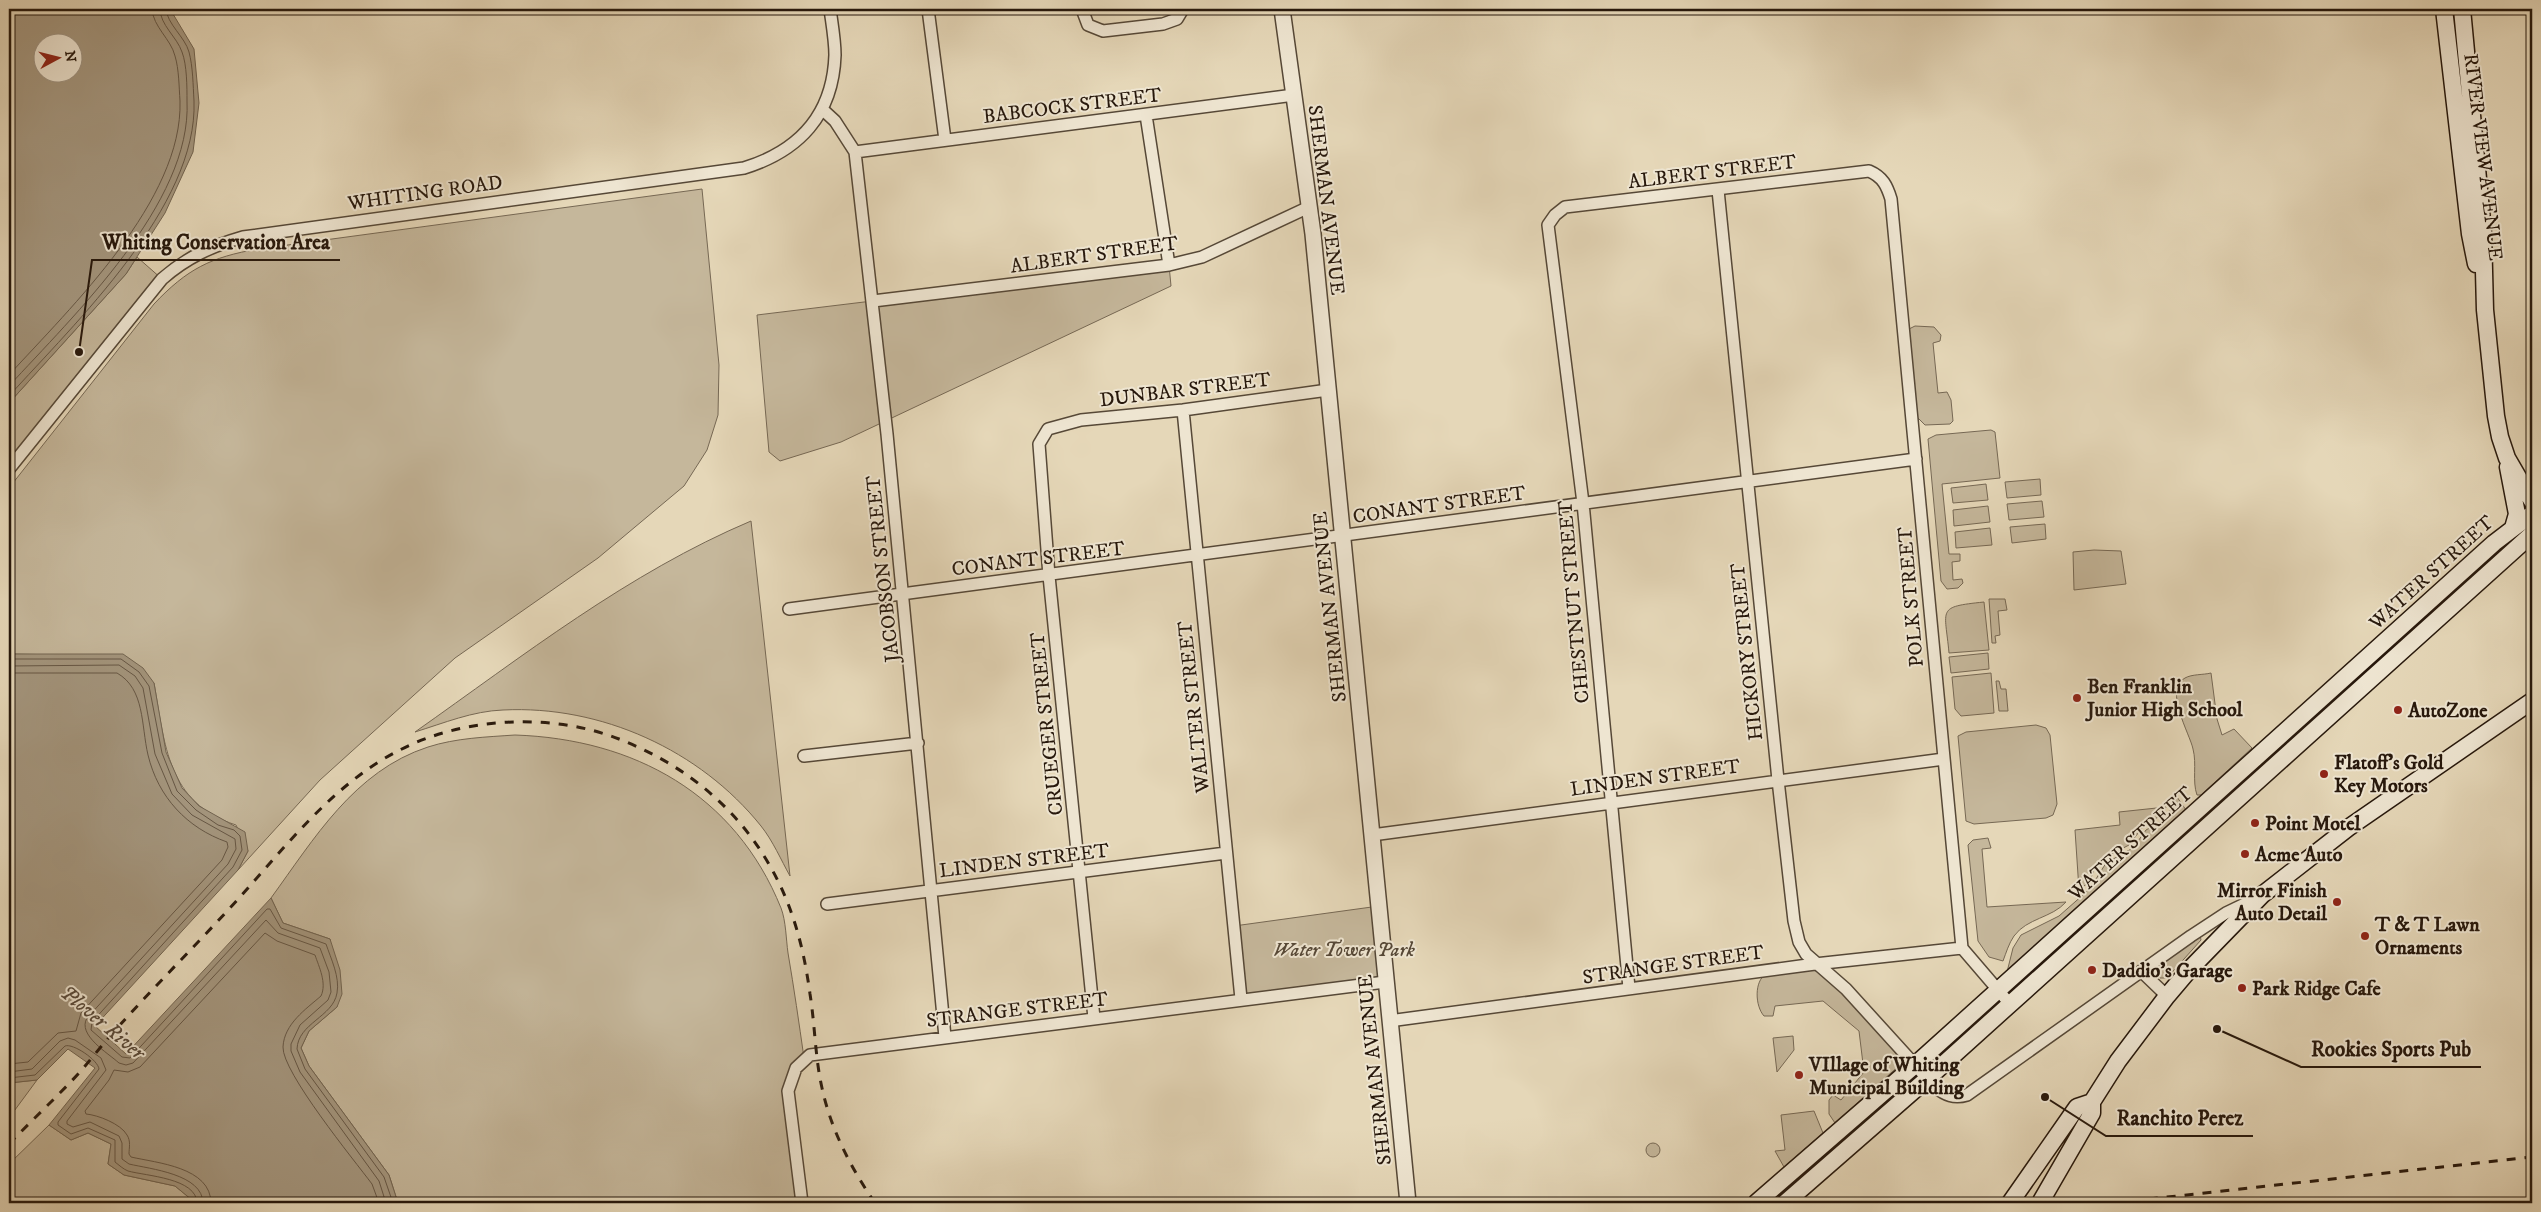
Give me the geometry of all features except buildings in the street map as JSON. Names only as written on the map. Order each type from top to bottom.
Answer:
[{"type":"main road","name":"RIVER VIEW AVENUE","points":[[2444,9],[2470,234],[2486,310]]},
{"type":"main road","name":"RIVER VIEW AVENUE","points":[[2462,9],[2483,232],[2486,310],[2496,416],[2507,458],[2532,501]]},
{"type":"main road","points":[[2507,458],[2532,483]]},
{"type":"main road","points":[[2507,458],[2517,514],[2513,528]]},
{"type":"main road","name":"WATER STREET","points":[[1756,1203],[1915,1066],[2513,528],[2532,514]]},
{"type":"main road","name":"WATER STREET","points":[[1785,1203],[1927,1079],[2532,534]]},
{"type":"main road","points":[[2040,1203],[2092,1113],[2092,1102],[2118,1061],[2189,970],[2262,895],[2348,828],[2532,701]]},
{"type":"main road","points":[[2010,1203],[2044,1151],[2077,1107],[2092,1102]]},
{"type":"street","name":"WHITING ROAD","points":[[9,469],[162,279],[176,267],[204,250],[243,237],[744,168],[770,159],[786,150],[809,130],[822,109],[834,66],[835,53],[830,9]]},
{"type":"street","points":[[928,9],[945,140]]},
{"type":"street","points":[[1082,9],[1088,25],[1103,31],[1163,24],[1176,19],[1183,9]]},
{"type":"street","name":"SHERMAN AVENUE","points":[[1282,9],[1309,206],[1408,1203]]},
{"type":"street","name":"BABCOCK STREET","points":[[855,152],[1294,95]]},
{"type":"street","name":"JACOBSON STREET","points":[[822,109],[835,121],[855,152],[873,302],[903,595],[945,1037]]},
{"type":"street","points":[[1146,115],[1169,265]]},
{"type":"street","name":"ALBERT STREET","points":[[1555,215],[1565,207],[1858,172],[1869,171],[1876,174]]},
{"type":"street","name":"POLK STREET","points":[[1876,174],[1887,185],[1891,200],[1962,948]]},
{"type":"street","name":"HICKORY STREET","points":[[1718,190],[1794,921],[1799,942],[1815,964],[1846,989],[1927,1079],[1947,1095],[1959,1097],[1967,1095],[2140,971],[2226,913],[2262,895]]},
{"type":"street","name":"ALBERT STREET","points":[[873,302],[1169,265],[1202,257],[1309,206]]},
{"type":"street","name":"CHESTNUT STREET","points":[[1555,215],[1548,225],[1583,503],[1629,988]]},
{"type":"street","name":"DUNBAR STREET","points":[[1048,429],[1080,420],[1183,410],[1328,390]]},
{"type":"street","name":"WALTER STREET","points":[[1183,410],[1241,999]]},
{"type":"street","name":"CRUEGER STREET","points":[[1048,429],[1039,444],[1039,458],[1049,576],[1094,1018]]},
{"type":"street","name":"CONANT STREET","points":[[788,609],[1049,576],[1916,458]]},
{"type":"street","points":[[804,756],[918,743]]},
{"type":"street","name":"LINDEN STREET","points":[[1372,835],[1944,759]]},
{"type":"street","name":"LINDEN STREET","points":[[827,904],[1226,853]]},
{"type":"street","points":[[1962,948],[2010,1004]]},
{"type":"street","name":"STRANGE STREET","points":[[1389,1021],[1815,964],[1962,948]]},
{"type":"street","points":[[2140,971],[2167,996]]},
{"type":"street","name":"STRANGE STREET","points":[[802,1203],[788,1100],[789,1081],[800,1062],[816,1053],[1385,982]]},
{"type":"green space","points":[[702,189],[719,365],[718,415],[707,450],[684,486],[598,558],[455,658],[320,780],[238,870],[248,851],[236,825],[213,815],[196,802],[183,787],[173,769],[162,728],[154,683],[64,655],[9,654],[9,488],[154,304],[189,273],[227,256],[258,249]]},
{"type":"green space","points":[[137,257],[162,279],[9,469],[9,403],[126,274]]},
{"type":"green space","points":[[1169,265],[1171,286],[841,442],[780,461],[769,452],[757,315]]},
{"type":"green space","points":[[1915,326],[1934,327],[1941,335],[1940,341],[1933,343],[1938,393],[1947,392],[1951,400],[1953,421],[1950,424],[1925,425],[1917,417],[1909,329]]},
{"type":"green space","points":[[1991,430],[1995,432],[2000,478],[1942,484],[1949,554],[1960,554],[1960,561],[1952,562],[1953,580],[1962,579],[1963,583],[1958,588],[1947,589],[1941,581],[1928,439],[1936,435]]},
{"type":"green space","points":[[2040,479],[2041,495],[2007,498],[2005,482]]},
{"type":"green space","points":[[1986,484],[1988,500],[1953,503],[1951,488]]},
{"type":"green space","points":[[2042,501],[2044,517],[2009,520],[2007,504]]},
{"type":"green space","points":[[1988,506],[1990,522],[1954,526],[1953,510]]},
{"type":"green space","points":[[751,521],[790,876],[761,826],[736,799],[709,775],[678,755],[646,738],[612,724],[576,715],[540,710],[503,710],[470,715],[415,732],[536,646],[619,591],[662,565]]},
{"type":"green space","points":[[2045,524],[2046,539],[2012,543],[2010,527]]},
{"type":"green space","points":[[1990,528],[1992,545],[1956,548],[1955,532]]},
{"type":"green space","points":[[2094,550],[2121,551],[2126,584],[2074,590],[2073,552]]},
{"type":"green space","points":[[1989,599],[2005,599],[2007,610],[1998,611],[2000,635],[1995,636],[1996,643],[1992,643]]},
{"type":"green space","points":[[1984,602],[1989,650],[1949,653],[1946,627],[1947,612],[1951,608],[1958,606]]},
{"type":"green space","points":[[1988,653],[1989,669],[1951,673],[1949,657]]},
{"type":"green space","points":[[1991,673],[1994,713],[1961,716],[1955,709],[1952,677]]},
{"type":"green space","points":[[2211,673],[2217,719],[2222,735],[2234,729],[2252,748],[2201,795],[2197,795],[2193,749],[2180,712],[2177,692],[2179,684],[2185,678]]},
{"type":"green space","points":[[1996,681],[1999,681],[2001,689],[2006,689],[2008,711],[1999,711]]},
{"type":"green space","points":[[2036,725],[2046,728],[2050,735],[2057,804],[2053,815],[2046,818],[1974,824],[1966,821],[1958,736],[1966,732]]},
{"type":"green space","points":[[515,735],[559,739],[600,748],[639,761],[675,780],[708,804],[737,833],[761,868],[781,908],[784,919],[804,1058],[792,1074],[802,1203],[398,1203],[389,1175],[309,1066],[301,1048],[309,1031],[337,1007],[330,939],[283,923],[271,898],[338,809],[378,772],[402,758],[439,744],[471,738]]},
{"type":"green space","points":[[2177,797],[2186,810],[2007,972],[2013,948],[2021,935],[2059,916],[2084,894],[2091,887],[2106,863],[2133,848],[2146,830],[2166,819]]},
{"type":"green space","points":[[2166,807],[2162,815],[2145,824],[2129,845],[2104,858],[2095,868],[2089,882],[2079,890],[2075,830],[2120,825],[2119,812]]},
{"type":"green space","points":[[1988,838],[1991,848],[1982,849],[1987,907],[2066,902],[2054,912],[2019,930],[2014,936],[2003,961],[1989,957],[1978,941],[1968,845],[1973,840]]},
{"type":"green space","name":"Water Tower Park","points":[[1379,906],[1385,982],[1241,999],[1234,926]]},
{"type":"green space","points":[[2200,935],[2201,940],[2167,978],[2160,978],[2154,967]]},
{"type":"green space","points":[[1810,969],[1827,978],[1856,1006],[1898,1056],[1901,1064],[1835,1123],[1829,1114],[1829,1100],[1833,1095],[1841,1100],[1864,1072],[1859,1031],[1823,1001],[1775,1006],[1773,1016],[1764,1016],[1759,1006],[1757,994],[1759,982],[1766,974]]},
{"type":"green space","points":[[1793,1036],[1794,1050],[1777,1072],[1773,1038]]},
{"type":"green space","points":[[37,1080],[9,1118],[9,1083]]},
{"type":"green space","points":[[1814,1111],[1823,1133],[1784,1167],[1775,1151],[1785,1150],[1781,1115]]},
{"type":"green space","points":[[49,1125],[71,1140],[88,1133],[111,1144],[108,1164],[124,1175],[175,1186],[192,1200],[192,1203],[9,1203],[9,1164]]},
{"type":"green space","points":[[1650,1143],[1656,1143],[1660,1150],[1656,1157],[1650,1157],[1646,1153],[1646,1147]]},
{"type":"water","points":[[9,9],[170,9],[194,49],[199,103],[193,152],[165,213],[126,274],[9,403]]},
{"type":"water","points":[[9,654],[123,654],[143,668],[154,683],[166,752],[182,788],[199,806],[245,832],[248,851],[238,870],[95,1026],[126,1054],[271,898],[283,923],[330,939],[340,970],[342,994],[337,1007],[309,1031],[301,1048],[309,1066],[389,1175],[398,1203],[192,1203],[192,1200],[175,1186],[124,1175],[108,1164],[111,1144],[88,1133],[71,1140],[49,1125],[95,1068],[68,1049],[37,1080],[9,1083]]},
{"type":"railway","points":[[9,1144],[80,1072],[146,996],[230,908],[287,844],[327,803],[349,784],[396,752],[421,740],[477,725],[535,722],[592,730],[619,739],[665,761],[706,789],[741,824],[756,844],[778,881],[791,912],[801,944],[810,994],[816,1053],[826,1104],[836,1134],[850,1162],[875,1203]]},
{"type":"railway","points":[[2113,1203],[2532,1157]]},
{"type":"place","name":"Whiting Conservation Area","points":[[79,352]]},
{"type":"place","name":"Ben Franklin Junior High School","points":[[2077,698]]},
{"type":"place","name":"AutoZone","points":[[2398,710]]},
{"type":"place","name":"Flatoff's Gold Key Motors","points":[[2324,774]]},
{"type":"place","name":"Point Motel","points":[[2255,823]]},
{"type":"place","name":"Acme Auto","points":[[2245,854]]},
{"type":"place","name":"Mirror Finish Auto Detail","points":[[2337,902]]},
{"type":"place","name":"T & T Lawn Ornaments","points":[[2365,936]]},
{"type":"place","name":"Daddio's Garage","points":[[2092,970]]},
{"type":"place","name":"Park Ridge Cafe","points":[[2242,988]]},
{"type":"place","name":"Rookies Sports Pub","points":[[2217,1029]]},
{"type":"place","name":"VIllage of Whiting Municipal Building","points":[[1799,1075]]},
{"type":"place","name":"Ranchito Perez","points":[[2045,1097]]},
{"type":"water label","name":"Plover River","points":[[103,1022]]}]
